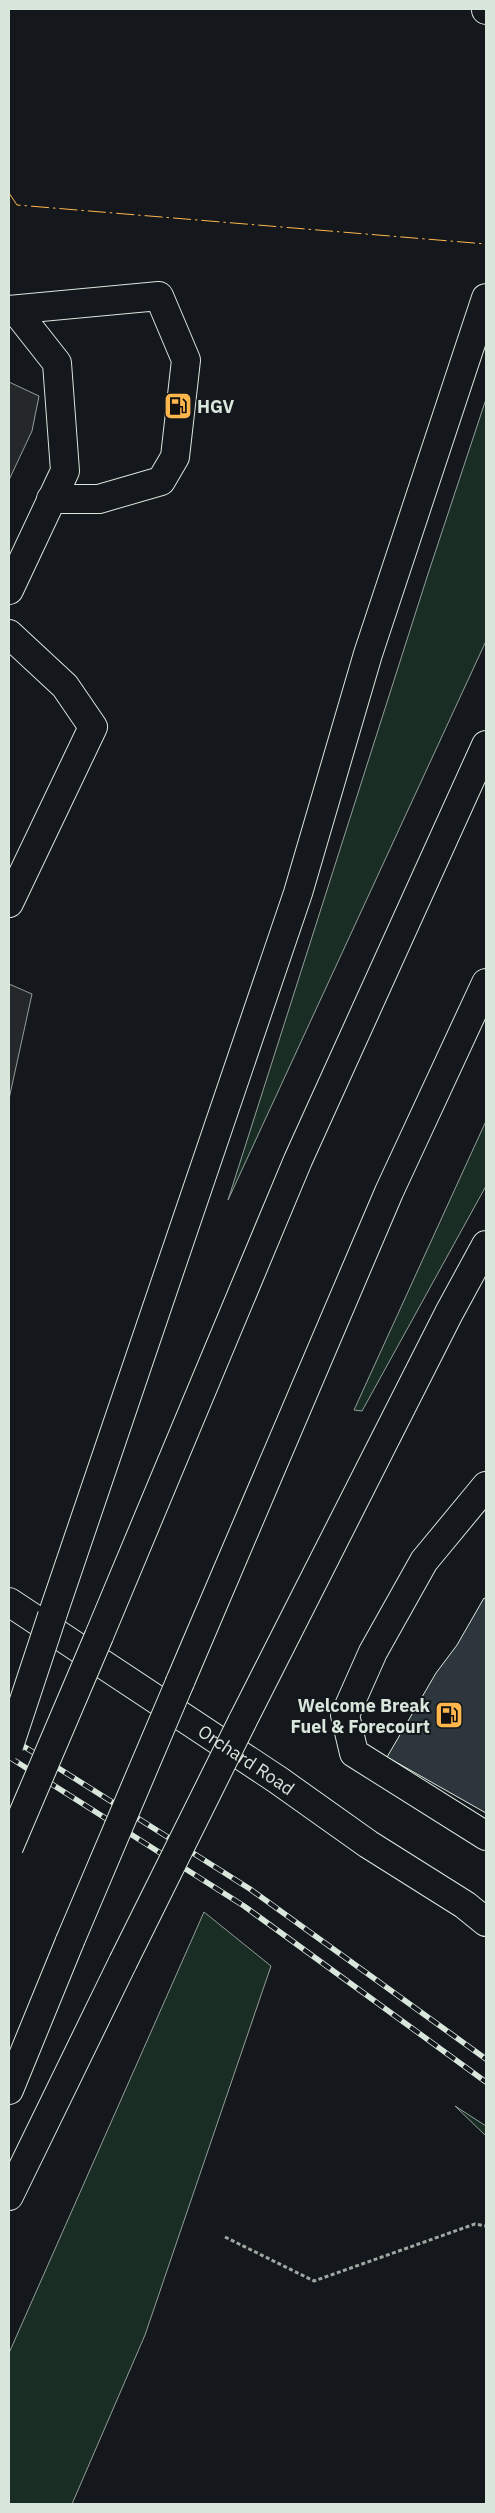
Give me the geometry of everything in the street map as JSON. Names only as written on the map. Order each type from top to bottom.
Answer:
[{"type":"main road","points":[[12,310],[159,296],[186,360],[175,457],[160,481],[99,499],[52,499]]},
{"type":"main road","points":[[9,1746],[298,893],[368,654],[486,298]]},
{"type":"main road","points":[[9,590],[64,471],[57,363],[12,310]]},
{"type":"main road","points":[[9,634],[65,686],[94,727],[9,903]]},
{"type":"main road","points":[[9,1847],[298,1160],[486,744]]},
{"type":"main road","points":[[9,2090],[70,1941],[389,1192],[486,983]]},
{"type":"main road","points":[[9,2196],[242,1722],[449,1313],[486,1245]]},
{"type":"main road","points":[[486,1486],[424,1561],[373,1652],[346,1715],[354,1753],[486,1836]]},
{"type":"main road","name":"Orchard Road","points":[[9,1602],[278,1780],[368,1844],[475,1904],[486,1922]]},
{"type":"path","points":[[225,2237],[314,2281],[475,2224],[486,2226]]},
{"type":"green space","points":[[486,399],[486,641],[228,1200],[427,577]]},
{"type":"green space","points":[[486,1121],[486,1186],[362,1411],[354,1410]]},
{"type":"green space","points":[[204,1912],[271,1966],[145,2335],[72,2504],[9,2504],[9,2353]]},
{"type":"green space","points":[[455,2106],[486,2126],[486,2136]]},
{"type":"shaded area","points":[[9,382],[39,396],[32,431],[9,480]]},
{"type":"shaded area","points":[[9,984],[32,994],[9,1099]]},
{"type":"building","name":"Welcome Break Fuel & Forecourt","points":[[484,1598],[486,1599],[486,1813],[387,1757],[436,1673],[457,1645]]},
{"type":"railway","points":[[9,1737],[250,1889],[486,2059]]},
{"type":"railway","points":[[9,1757],[244,1906],[486,2082]]},
{"type":"power","points":[[9,193],[17,205],[486,244]]},
{"type":"place","name":"HGV","points":[[178,406]]},
{"type":"place","name":"Welcome Break Fuel & Forecourt","points":[[449,1715]]}]
